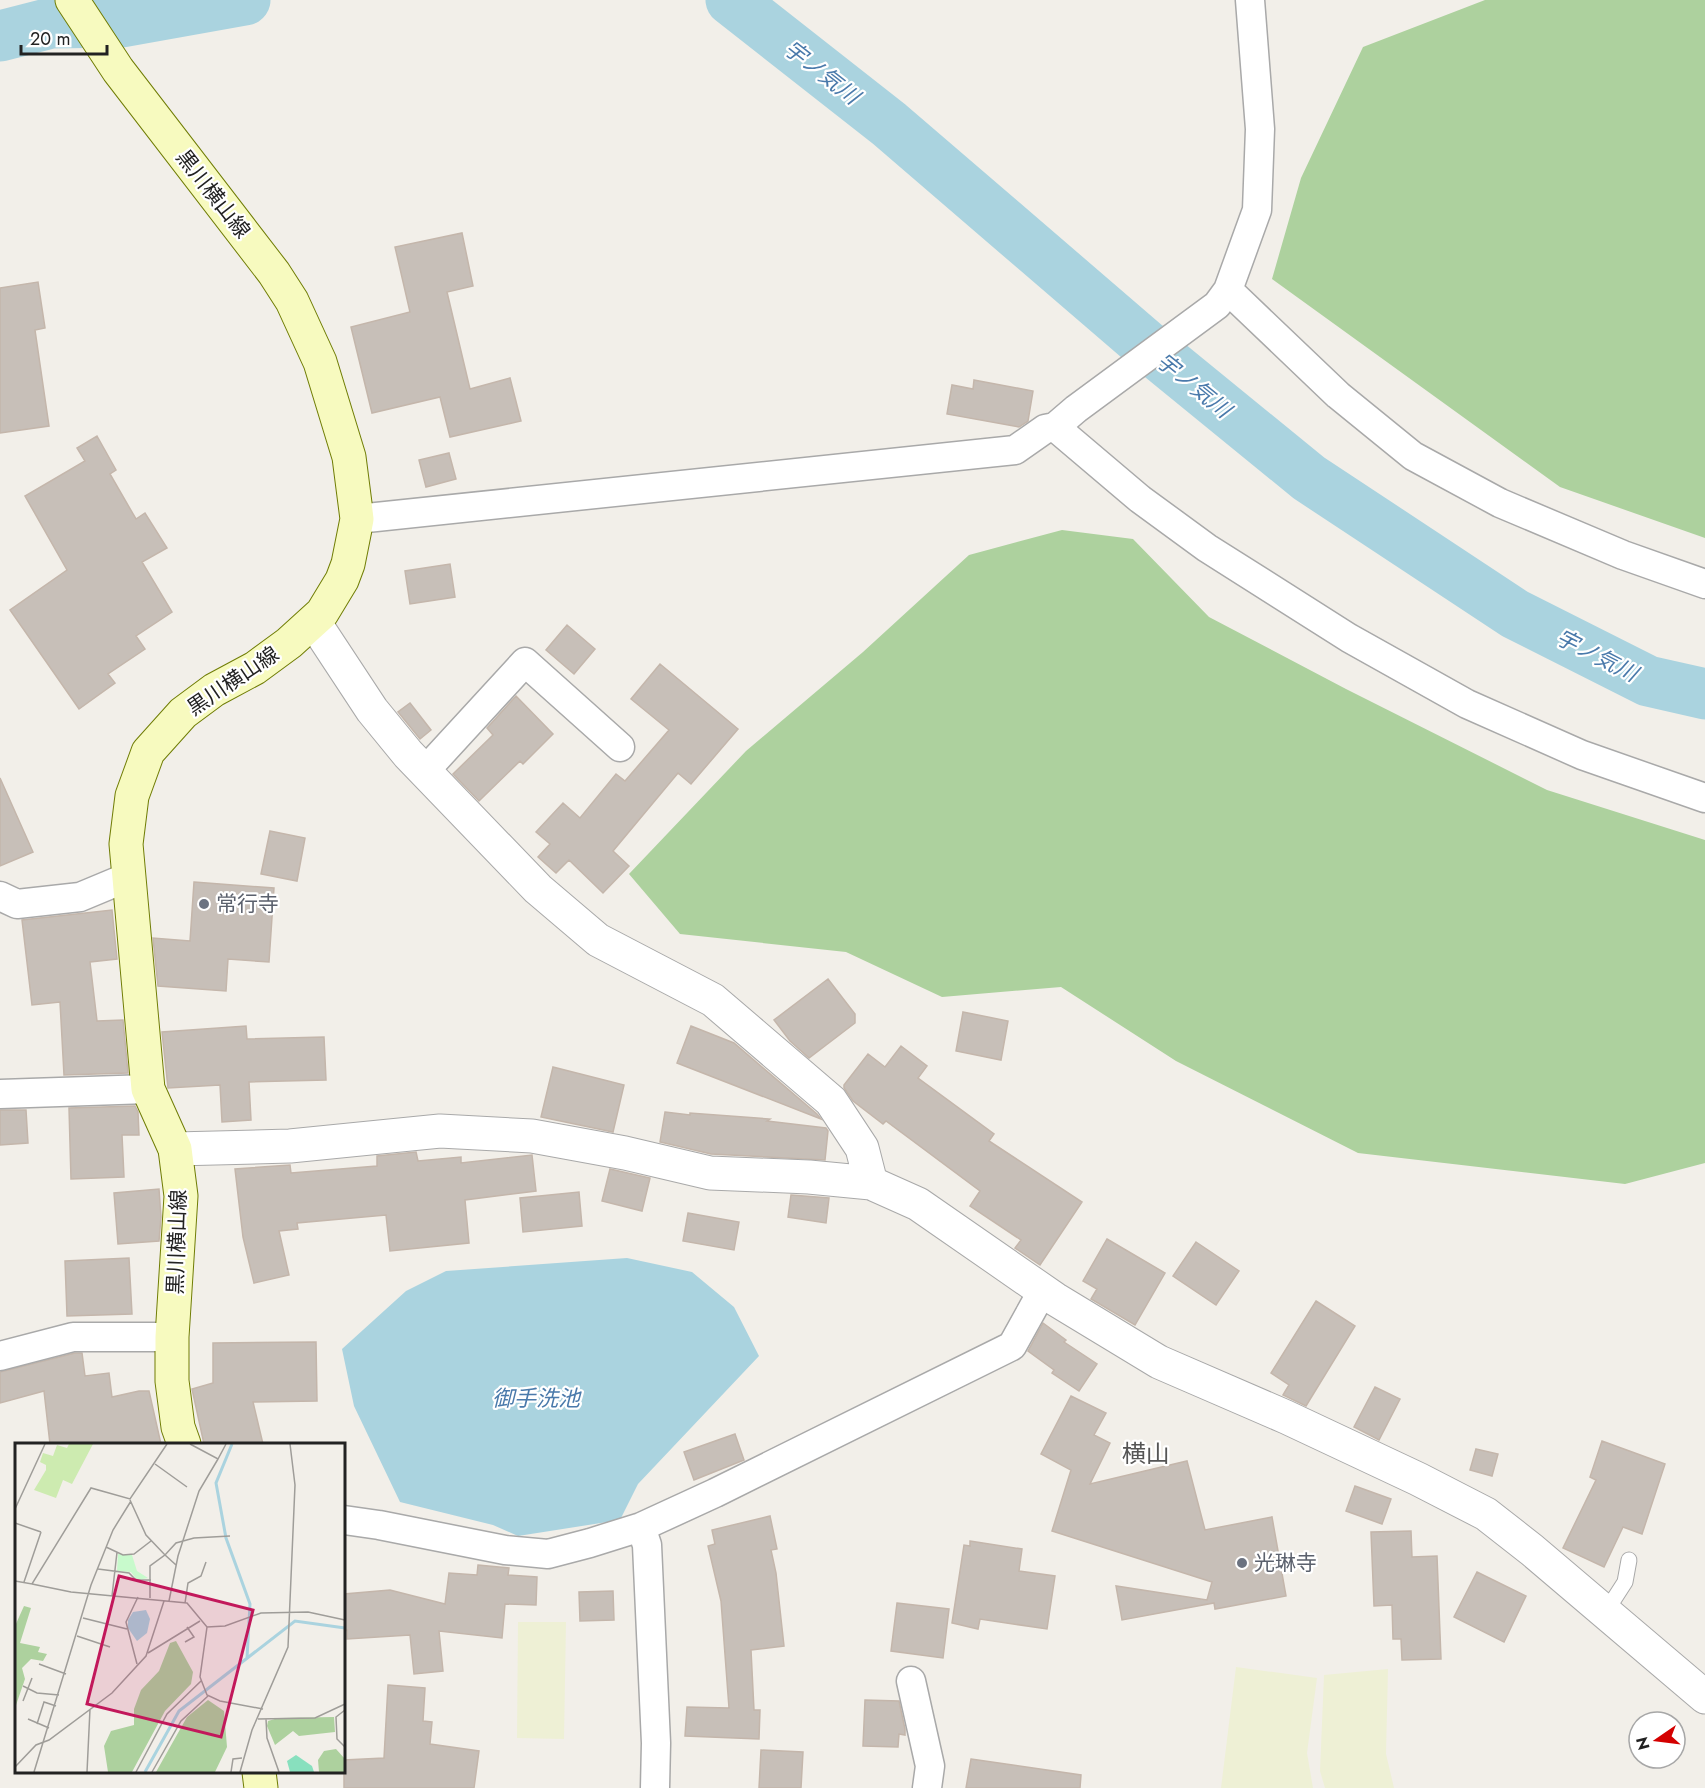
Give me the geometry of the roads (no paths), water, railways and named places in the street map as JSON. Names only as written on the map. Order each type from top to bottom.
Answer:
[{"type":"main road","name":"黒川横山線","points":[[72,0],[117,70],[274,273],[292,301],[320,362],[349,457],[357,519],[348,564],[342,580],[322,613],[289,643],[255,668],[214,690],[183,713],[148,753],[132,796],[126,844],[148,1089],[175,1149],[182,1196],[172,1337],[172,1382],[178,1427],[184,1443]]},
{"type":"main road","points":[[259,1773],[261,1788]]},
{"type":"street","points":[[357,519],[1015,450],[1045,429],[1066,418],[1222,298],[1257,210],[1260,129],[1250,0]]},
{"type":"street","points":[[1222,298],[1413,456],[1500,503],[1623,555],[1705,584]]},
{"type":"street","points":[[1066,418],[1140,499],[1207,549],[1348,638],[1478,709],[1582,755],[1705,798]]},
{"type":"street","points":[[312,623],[372,710],[408,754],[538,890],[598,940],[713,1000],[831,1101],[862,1148],[871,1183]]},
{"type":"street","points":[[424,772],[525,662],[620,747]]},
{"type":"street","points":[[0,896],[17,904],[80,897],[128,877]]},
{"type":"street","points":[[0,1094],[148,1089]]},
{"type":"street","points":[[175,1149],[290,1146],[440,1131],[532,1136],[625,1153],[710,1173],[809,1177],[871,1183],[918,1204],[1043,1290],[1160,1362],[1286,1417],[1418,1479],[1486,1514],[1532,1550],[1705,1697]]},
{"type":"street","points":[[345,1520],[505,1550],[548,1554],[640,1527],[715,1493],[1012,1346],[1043,1290]]},
{"type":"street","points":[[0,1356],[73,1337],[172,1337]]},
{"type":"street","points":[[640,1527],[646,1545],[656,1743],[655,1788]]},
{"type":"street","points":[[911,1681],[930,1766],[927,1788]]},
{"type":"lane","points":[[1605,1612],[1625,1582],[1629,1560]]},
{"type":"water","name":"御手洗池","points":[[627,1258],[692,1272],[734,1307],[759,1356],[638,1484],[620,1520],[518,1536],[493,1525],[400,1502],[354,1406],[342,1349],[406,1291],[446,1271]]},
{"type":"waterway","points":[[0,36],[51,23],[122,22],[245,0]]},
{"type":"waterway","name":"宇ノ気川","points":[[731,0],[889,124],[1146,345],[1309,478],[1515,614],[1648,681],[1705,694]]},
{"type":"place","name":"常行寺","points":[[204,904]]},
{"type":"place","name":"光琳寺","points":[[1242,1563]]},
{"type":"district","name":"横山","points":[[1146,1454]]}]
